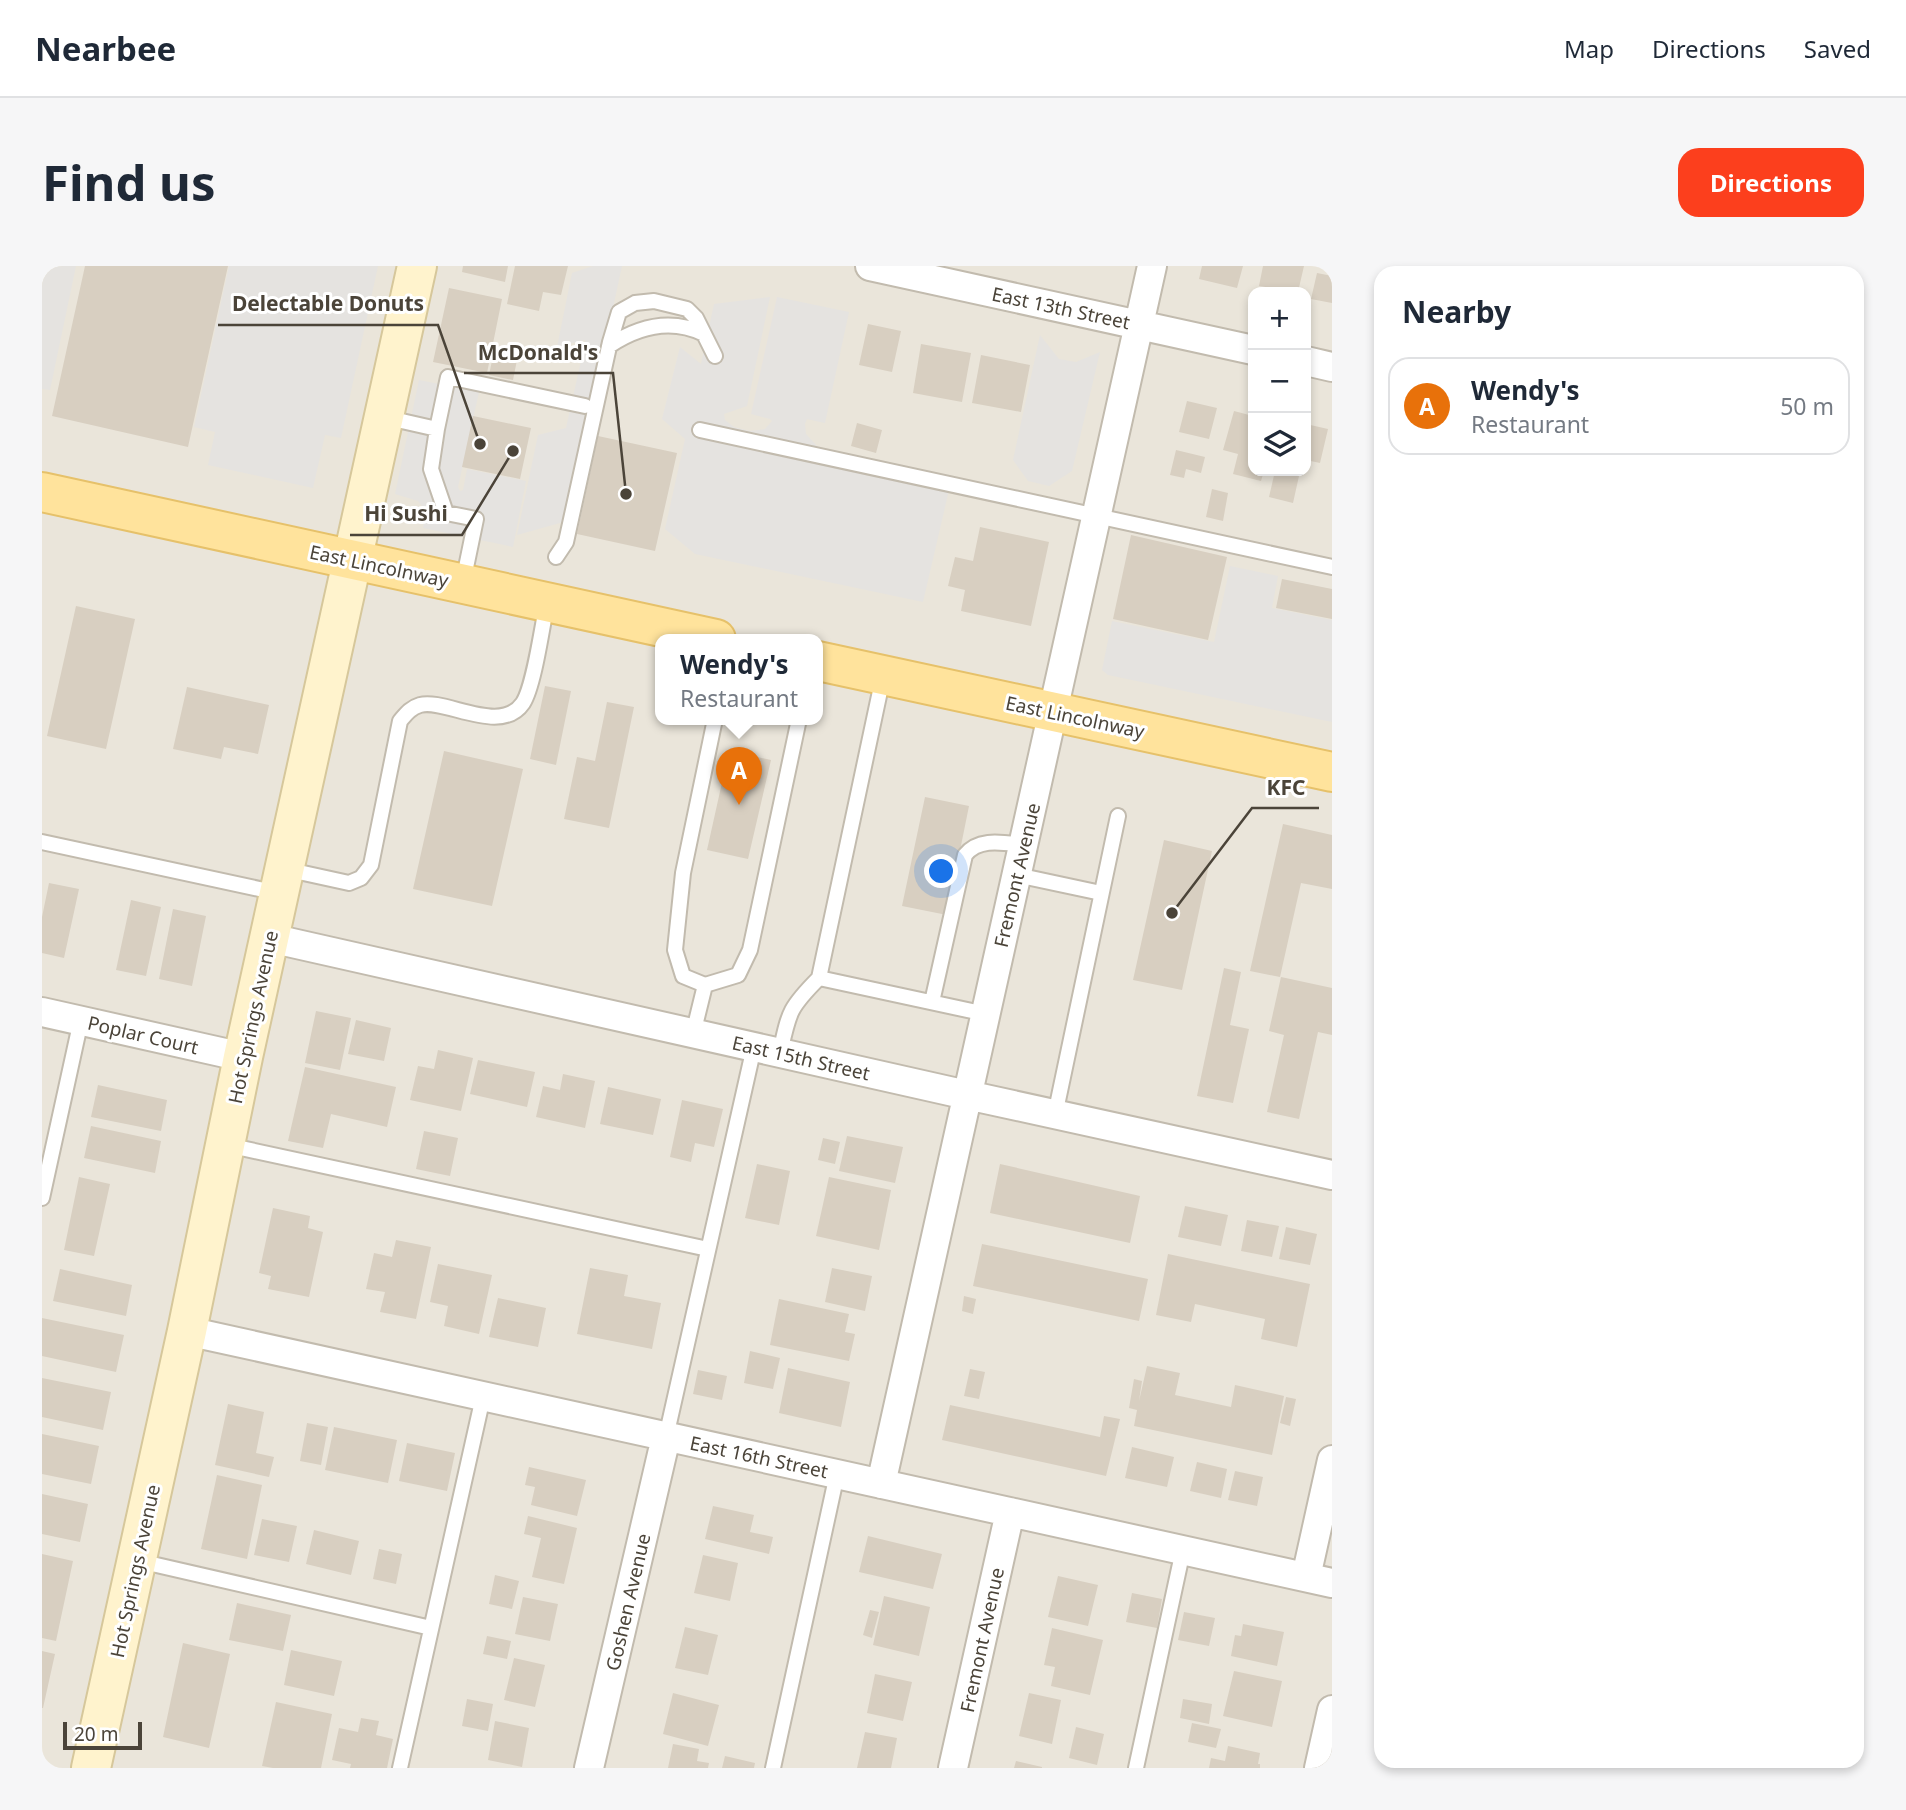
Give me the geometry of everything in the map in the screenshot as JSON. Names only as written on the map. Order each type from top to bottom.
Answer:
[{"type":"main road","name":"East Lincolnway","points":[[42,492],[693,634]]},
{"type":"main road","name":"East Lincolnway","points":[[823,662],[1332,772]]},
{"type":"street","name":"Hot Springs Avenue","points":[[91,1768],[187,1331],[243,1057],[417,266]]},
{"type":"street","name":"East 13th Street","points":[[870,266],[1248,349]]},
{"type":"street","name":"Fremont Avenue","points":[[881,1484],[1152,266]]},
{"type":"street","points":[[1311,363],[1332,367]]},
{"type":"street","name":"East 15th Street","points":[[270,938],[967,1096],[1332,1175]]},
{"type":"street","name":"Poplar Court","points":[[42,1012],[243,1057]]},
{"type":"street","name":"East 16th Street","points":[[187,1331],[1319,1580]]},
{"type":"street","name":"Goshen Avenue","points":[[589,1768],[666,1437]]},
{"type":"street","points":[[1319,1580],[1332,1460]]},
{"type":"street","name":"Fremont Avenue","points":[[953,1768],[1010,1512]]},
{"type":"street","points":[[1319,1768],[1332,1710]]},
{"type":"lane","points":[[556,557],[566,542],[609,346],[619,312],[635,303],[653,301],[687,309],[696,318],[715,356]]},
{"type":"lane","points":[[609,346],[628,333],[666,324],[689,327],[704,334]]},
{"type":"lane","points":[[463,584],[476,519],[446,513],[431,469],[448,377],[584,406]]},
{"type":"lane","points":[[384,417],[438,429]]},
{"type":"lane","points":[[700,430],[1332,567]]},
{"type":"lane","points":[[42,842],[282,881],[349,883],[361,878],[371,865],[400,721],[408,710],[423,704],[483,717],[510,715],[522,705],[529,688],[547,602]]},
{"type":"lane","points":[[666,1437],[708,1249],[767,1050],[789,1011],[819,978],[883,675]]},
{"type":"lane","points":[[714,725],[682,873],[675,950],[683,976],[705,985],[738,975],[750,950],[798,725]]},
{"type":"lane","points":[[1055,1115],[1118,816]]},
{"type":"lane","points":[[932,1002],[965,855],[969,850],[993,842],[1024,845]]},
{"type":"lane","points":[[1017,876],[1101,893]]},
{"type":"lane","points":[[819,978],[986,1014]]},
{"type":"lane","points":[[693,1034],[705,985]]},
{"type":"lane","points":[[42,1198],[80,1020]]},
{"type":"lane","points":[[226,1144],[708,1249]]},
{"type":"lane","points":[[400,1768],[483,1397]]},
{"type":"lane","points":[[773,1768],[837,1474]]},
{"type":"lane","points":[[1136,1768],[1183,1550]]},
{"type":"lane","points":[[137,1560],[431,1628]]},
{"type":"shaded area","points":[[42,266],[1332,266],[1332,1768],[42,1768]]},
{"type":"shaded area","points":[[42,266],[76,266],[50,390],[42,389]]},
{"type":"shaded area","points":[[229,266],[378,266],[341,438],[325,435],[313,488],[208,465],[215,432],[194,427]]},
{"type":"shaded area","points":[[593,266],[622,266],[567,521],[517,535],[538,435],[566,428],[585,343],[585,340],[557,347],[572,273]]},
{"type":"shaded area","points":[[770,297],[747,406],[724,414],[725,420],[734,427],[750,431],[765,429],[772,421],[751,414],[777,297],[849,312],[825,423],[807,419],[806,434],[817,446],[832,451],[952,477],[923,602],[695,554],[665,529],[685,439],[662,419],[680,347],[701,364],[714,304]]},
{"type":"shaded area","points":[[1040,335],[1059,359],[1076,362],[1100,352],[1072,471],[1049,486],[1028,481],[1013,460]]},
{"type":"shaded area","points":[[419,380],[479,392],[458,487],[460,491],[463,490],[467,469],[526,481],[513,547],[423,528],[426,511],[418,501],[395,494]]},
{"type":"shaded area","points":[[1230,566],[1278,576],[1272,608],[1332,620],[1332,722],[1108,675],[1102,670],[1112,621],[1214,642]]},
{"type":"building","points":[[85,266],[228,266],[188,447],[52,416]]},
{"type":"building","points":[[463,266],[508,266],[505,282],[462,272]]},
{"type":"building","points":[[515,266],[568,266],[561,295],[543,292],[539,311],[507,304]]},
{"type":"building","points":[[1202,266],[1243,266],[1237,288],[1199,279]]},
{"type":"building","points":[[1263,266],[1304,266],[1299,287],[1259,286]]},
{"type":"building","points":[[1317,273],[1332,276],[1332,303],[1311,299]]},
{"type":"building","points":[[449,288],[502,299],[487,373],[433,362]]},
{"type":"building","points":[[868,324],[901,331],[892,372],[859,365]]},
{"type":"building","points":[[921,344],[971,353],[962,402],[913,393]]},
{"type":"building","points":[[494,351],[518,355],[513,380],[489,375]]},
{"type":"building","points":[[981,355],[1030,365],[1021,412],[972,403]]},
{"type":"building","points":[[1187,401],[1217,408],[1209,439],[1179,432]]},
{"type":"building","points":[[1234,411],[1248,415],[1248,476],[1262,476],[1261,481],[1233,474],[1238,454],[1223,450]]},
{"type":"building","points":[[473,416],[531,428],[520,479],[462,467]]},
{"type":"building","points":[[857,423],[882,430],[876,453],[851,446]]},
{"type":"building","points":[[1311,425],[1328,429],[1320,463],[1311,461]]},
{"type":"building","points":[[598,436],[677,453],[655,551],[577,534]]},
{"type":"building","points":[[1176,450],[1205,457],[1201,473],[1186,469],[1184,478],[1170,475]]},
{"type":"building","points":[[1274,476],[1299,476],[1293,503],[1269,497]]},
{"type":"building","points":[[1212,489],[1228,493],[1223,521],[1206,517]]},
{"type":"building","points":[[980,527],[1049,542],[1031,626],[961,611],[965,590],[948,586],[955,557],[973,561]]},
{"type":"building","points":[[1131,535],[1227,557],[1208,640],[1113,619]]},
{"type":"building","points":[[1282,579],[1332,589],[1332,619],[1276,608]]},
{"type":"building","points":[[76,606],[135,619],[106,749],[47,736]]},
{"type":"building","points":[[545,686],[571,691],[556,765],[530,759]]},
{"type":"building","points":[[187,687],[269,705],[258,754],[224,747],[221,759],[173,749]]},
{"type":"building","points":[[607,702],[634,707],[609,828],[564,819],[577,757],[595,761]]},
{"type":"building","points":[[444,751],[523,769],[492,906],[413,889]]},
{"type":"building","points":[[729,751],[771,760],[748,859],[707,850]]},
{"type":"building","points":[[925,797],[969,806],[947,915],[902,906]]},
{"type":"building","points":[[1283,824],[1332,835],[1332,889],[1301,883],[1280,977],[1250,971]]},
{"type":"building","points":[[1164,840],[1212,851],[1182,990],[1133,980]]},
{"type":"building","points":[[49,883],[79,889],[64,958],[42,953],[42,917]]},
{"type":"building","points":[[131,900],[161,907],[146,976],[116,970]]},
{"type":"building","points":[[173,909],[206,916],[192,986],[159,979]]},
{"type":"building","points":[[1224,968],[1241,972],[1230,1025],[1249,1029],[1233,1103],[1197,1096]]},
{"type":"building","points":[[1281,977],[1332,988],[1332,1035],[1318,1032],[1299,1119],[1267,1112],[1284,1035],[1269,1031]]},
{"type":"building","points":[[316,1011],[351,1018],[340,1070],[305,1063]]},
{"type":"building","points":[[356,1020],[391,1028],[384,1061],[348,1054]]},
{"type":"building","points":[[438,1050],[473,1058],[461,1111],[410,1100],[418,1066],[434,1069]]},
{"type":"building","points":[[478,1060],[535,1072],[527,1107],[470,1094]]},
{"type":"building","points":[[305,1067],[396,1087],[387,1127],[331,1114],[323,1148],[288,1141]]},
{"type":"building","points":[[563,1074],[595,1081],[585,1128],[536,1117],[543,1086],[560,1090]]},
{"type":"building","points":[[98,1085],[167,1100],[161,1131],[91,1117]]},
{"type":"building","points":[[608,1087],[661,1099],[653,1135],[600,1124]]},
{"type":"building","points":[[682,1100],[723,1109],[714,1147],[695,1143],[691,1162],[670,1157]]},
{"type":"building","points":[[91,1126],[161,1141],[155,1173],[84,1158]]},
{"type":"building","points":[[424,1131],[458,1138],[450,1176],[416,1169]]},
{"type":"building","points":[[847,1136],[903,1147],[895,1183],[839,1171]]},
{"type":"building","points":[[823,1138],[840,1142],[835,1164],[818,1160]]},
{"type":"building","points":[[757,1164],[790,1171],[779,1225],[745,1218]]},
{"type":"building","points":[[1000,1164],[1140,1196],[1130,1243],[990,1213]]},
{"type":"building","points":[[79,1177],[110,1184],[94,1256],[64,1250]]},
{"type":"building","points":[[829,1177],[891,1190],[879,1250],[816,1236]]},
{"type":"building","points":[[1185,1206],[1228,1215],[1221,1246],[1178,1237]]},
{"type":"building","points":[[273,1208],[310,1216],[308,1228],[323,1232],[309,1297],[268,1289],[271,1276],[259,1273]]},
{"type":"building","points":[[1247,1220],[1279,1226],[1272,1257],[1241,1251]]},
{"type":"building","points":[[1286,1227],[1317,1234],[1310,1265],[1279,1259]]},
{"type":"building","points":[[396,1240],[431,1247],[416,1319],[380,1312],[385,1292],[366,1289],[374,1253],[392,1257]]},
{"type":"building","points":[[982,1244],[1148,1279],[1139,1321],[973,1286]]},
{"type":"building","points":[[1168,1254],[1310,1284],[1297,1347],[1261,1339],[1265,1319],[1195,1304],[1191,1322],[1156,1315]]},
{"type":"building","points":[[438,1264],[492,1275],[479,1334],[444,1326],[448,1306],[430,1302]]},
{"type":"building","points":[[590,1268],[628,1275],[624,1296],[661,1303],[652,1349],[577,1334]]},
{"type":"building","points":[[832,1268],[872,1276],[865,1311],[825,1302]]},
{"type":"building","points":[[60,1269],[132,1285],[126,1316],[53,1301]]},
{"type":"building","points":[[964,1296],[976,1299],[973,1314],[962,1311]]},
{"type":"building","points":[[498,1298],[546,1308],[538,1347],[489,1337]]},
{"type":"building","points":[[779,1299],[849,1314],[845,1332],[855,1334],[849,1361],[770,1345]]},
{"type":"building","points":[[42,1318],[124,1335],[116,1372],[42,1356]]},
{"type":"building","points":[[750,1351],[780,1358],[773,1389],[744,1383]]},
{"type":"building","points":[[1147,1366],[1180,1373],[1175,1395],[1231,1407],[1235,1385],[1284,1396],[1272,1455],[1134,1426],[1137,1410],[1129,1408],[1134,1379],[1142,1381],[1139,1401]]},
{"type":"building","points":[[788,1368],[850,1382],[841,1427],[779,1413]]},
{"type":"building","points":[[970,1369],[985,1372],[979,1399],[964,1396]]},
{"type":"building","points":[[698,1370],[727,1376],[722,1400],[693,1394]]},
{"type":"building","points":[[42,1378],[111,1392],[103,1430],[42,1417]]},
{"type":"building","points":[[1286,1397],[1296,1399],[1290,1426],[1280,1423]]},
{"type":"building","points":[[228,1404],[264,1412],[256,1453],[274,1457],[269,1477],[215,1465]]},
{"type":"building","points":[[950,1405],[1100,1437],[1104,1416],[1120,1419],[1106,1476],[942,1440]]},
{"type":"building","points":[[307,1423],[328,1427],[321,1465],[300,1461]]},
{"type":"building","points":[[334,1427],[397,1440],[388,1483],[325,1470]]},
{"type":"building","points":[[42,1434],[99,1446],[91,1484],[42,1474]]},
{"type":"building","points":[[407,1443],[455,1453],[447,1491],[399,1481]]},
{"type":"building","points":[[1132,1447],[1174,1457],[1167,1487],[1125,1478]]},
{"type":"building","points":[[1197,1462],[1227,1469],[1221,1498],[1190,1491]]},
{"type":"building","points":[[529,1467],[586,1480],[577,1516],[531,1505],[535,1487],[525,1485]]},
{"type":"building","points":[[1235,1471],[1263,1477],[1257,1506],[1228,1500]]},
{"type":"building","points":[[217,1475],[262,1485],[247,1559],[201,1549]]},
{"type":"building","points":[[42,1494],[88,1504],[80,1542],[42,1534]]},
{"type":"building","points":[[713,1506],[754,1515],[750,1532],[773,1537],[769,1554],[705,1539]]},
{"type":"building","points":[[528,1516],[577,1528],[564,1584],[532,1577],[541,1538],[524,1534]]},
{"type":"building","points":[[262,1519],[297,1526],[289,1562],[254,1555]]},
{"type":"building","points":[[314,1530],[359,1541],[351,1575],[306,1564]]},
{"type":"building","points":[[868,1536],[942,1554],[933,1589],[859,1572]]},
{"type":"building","points":[[379,1549],[402,1554],[396,1584],[373,1579]]},
{"type":"building","points":[[42,1554],[73,1561],[56,1641],[42,1638]]},
{"type":"building","points":[[703,1555],[738,1563],[730,1601],[694,1593]]},
{"type":"building","points":[[495,1575],[519,1581],[512,1609],[489,1604]]},
{"type":"building","points":[[1058,1576],[1098,1585],[1088,1626],[1048,1617]]},
{"type":"building","points":[[1132,1593],[1162,1599],[1157,1628],[1126,1622]]},
{"type":"building","points":[[884,1596],[930,1607],[919,1656],[873,1645]]},
{"type":"building","points":[[523,1597],[558,1604],[550,1641],[515,1634]]},
{"type":"building","points":[[237,1603],[291,1615],[283,1651],[229,1640]]},
{"type":"building","points":[[870,1610],[879,1612],[872,1638],[863,1635]]},
{"type":"building","points":[[1184,1612],[1215,1618],[1209,1646],[1178,1640]]},
{"type":"building","points":[[1243,1624],[1284,1632],[1277,1666],[1231,1656],[1235,1635],[1241,1636]]},
{"type":"building","points":[[685,1627],[718,1635],[708,1675],[675,1668]]},
{"type":"building","points":[[1052,1628],[1103,1640],[1090,1695],[1051,1686],[1055,1667],[1044,1665]]},
{"type":"building","points":[[487,1636],[511,1641],[507,1659],[483,1654]]},
{"type":"building","points":[[183,1643],[230,1654],[209,1748],[163,1737]]},
{"type":"building","points":[[291,1650],[342,1661],[334,1696],[284,1685]]},
{"type":"building","points":[[42,1651],[55,1654],[43,1708],[42,1708]]},
{"type":"building","points":[[514,1658],[545,1665],[535,1707],[504,1700]]},
{"type":"building","points":[[1234,1671],[1282,1681],[1272,1727],[1223,1716]]},
{"type":"building","points":[[875,1674],[912,1682],[903,1721],[867,1713]]},
{"type":"building","points":[[673,1693],[719,1705],[708,1746],[663,1734]]},
{"type":"building","points":[[1029,1693],[1061,1700],[1052,1744],[1019,1736]]},
{"type":"building","points":[[467,1699],[493,1704],[488,1731],[462,1726]]},
{"type":"building","points":[[1183,1699],[1212,1704],[1209,1724],[1180,1718]]},
{"type":"building","points":[[276,1702],[332,1714],[321,1768],[262,1766]]},
{"type":"building","points":[[361,1718],[379,1721],[376,1735],[393,1739],[387,1768],[350,1768],[351,1764],[332,1760],[339,1728],[358,1732]]},
{"type":"building","points":[[495,1721],[529,1728],[522,1767],[488,1760]]},
{"type":"building","points":[[1192,1723],[1221,1729],[1216,1748],[1188,1742]]},
{"type":"building","points":[[1076,1727],[1104,1734],[1097,1765],[1069,1758]]},
{"type":"building","points":[[865,1732],[897,1738],[891,1768],[857,1768]]},
{"type":"building","points":[[673,1744],[699,1749],[697,1761],[709,1763],[708,1768],[668,1768]]},
{"type":"building","points":[[1228,1746],[1260,1753],[1260,1768],[1209,1768],[1211,1758],[1225,1761]]},
{"type":"building","points":[[725,1756],[755,1763],[754,1768],[722,1768]]},
{"type":"building","points":[[1016,1761],[1042,1767],[1042,1768],[1014,1768]]},
{"type":"place","name":"Delectable Donuts","points":[[480,444]]},
{"type":"place","name":"Hi Sushi","points":[[513,451]]},
{"type":"place","name":"McDonald's","points":[[626,494]]},
{"type":"place","name":"Wendy's","points":[[739,805]]},
{"type":"place","name":"KFC","points":[[1172,913]]}]
